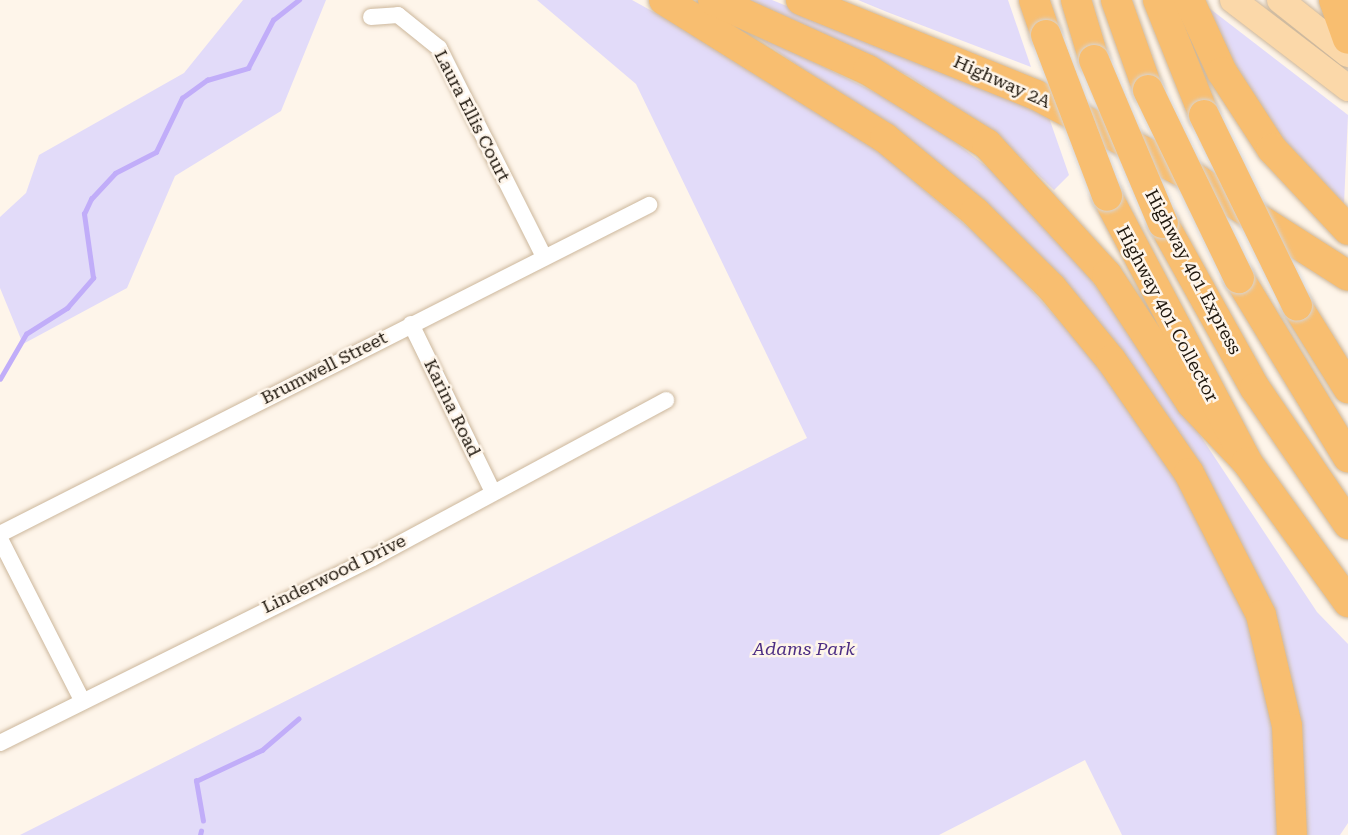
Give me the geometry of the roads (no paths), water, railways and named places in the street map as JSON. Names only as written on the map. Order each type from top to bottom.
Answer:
[{"type":"highway","points":[[664,0],[885,138],[975,212],[1052,288],[1111,360],[1189,473],[1261,615],[1287,726],[1292,835]]},
{"type":"highway","points":[[713,0],[868,70],[987,144],[1107,275],[1191,403],[1247,462]]},
{"type":"highway","name":"Highway 2A","points":[[801,0],[1036,95],[1196,179]]},
{"type":"highway","name":"Highway 401 Collector","points":[[1034,0],[1107,196],[1247,462],[1348,602]]},
{"type":"highway","name":"Highway 401 Express","points":[[1076,0],[1094,60],[1163,223],[1255,388],[1348,524]]},
{"type":"highway","points":[[1116,0],[1148,90],[1239,278],[1348,457]]},
{"type":"highway","points":[[1158,0],[1204,115],[1297,306],[1348,388]]},
{"type":"highway","points":[[1334,0],[1348,38]]},
{"type":"highway","points":[[1192,7],[1222,72],[1272,149],[1348,230]]},
{"type":"highway","points":[[1196,179],[1348,276]]},
{"type":"highway","points":[[1196,179],[1348,297]]},
{"type":"main road","points":[[1280,0],[1348,54]]},
{"type":"main road","points":[[1244,3],[1348,89]]},
{"type":"street","name":"Laura Ellis Court","points":[[371,17],[398,15],[439,48],[543,256]]},
{"type":"street","name":"Brumwell Street","points":[[0,534],[543,256],[649,205]]},
{"type":"street","name":"Karina Road","points":[[411,324],[493,492]]},
{"type":"street","name":"Linderwood Drive","points":[[0,743],[82,700],[313,589],[666,400]]},
{"type":"street","points":[[0,539],[82,700]]},
{"type":"waterway","points":[[0,379],[26,334],[67,308],[93,278],[84,214],[91,199],[115,173],[156,152],[182,98],[207,80],[248,68],[273,20],[299,0]]},
{"type":"waterway","points":[[203,821],[196,781],[262,750],[298,719]]},
{"type":"waterway","points":[[200,835],[201,831]]},
{"type":"park label","name":"Adams Park","points":[[804,649]]}]
